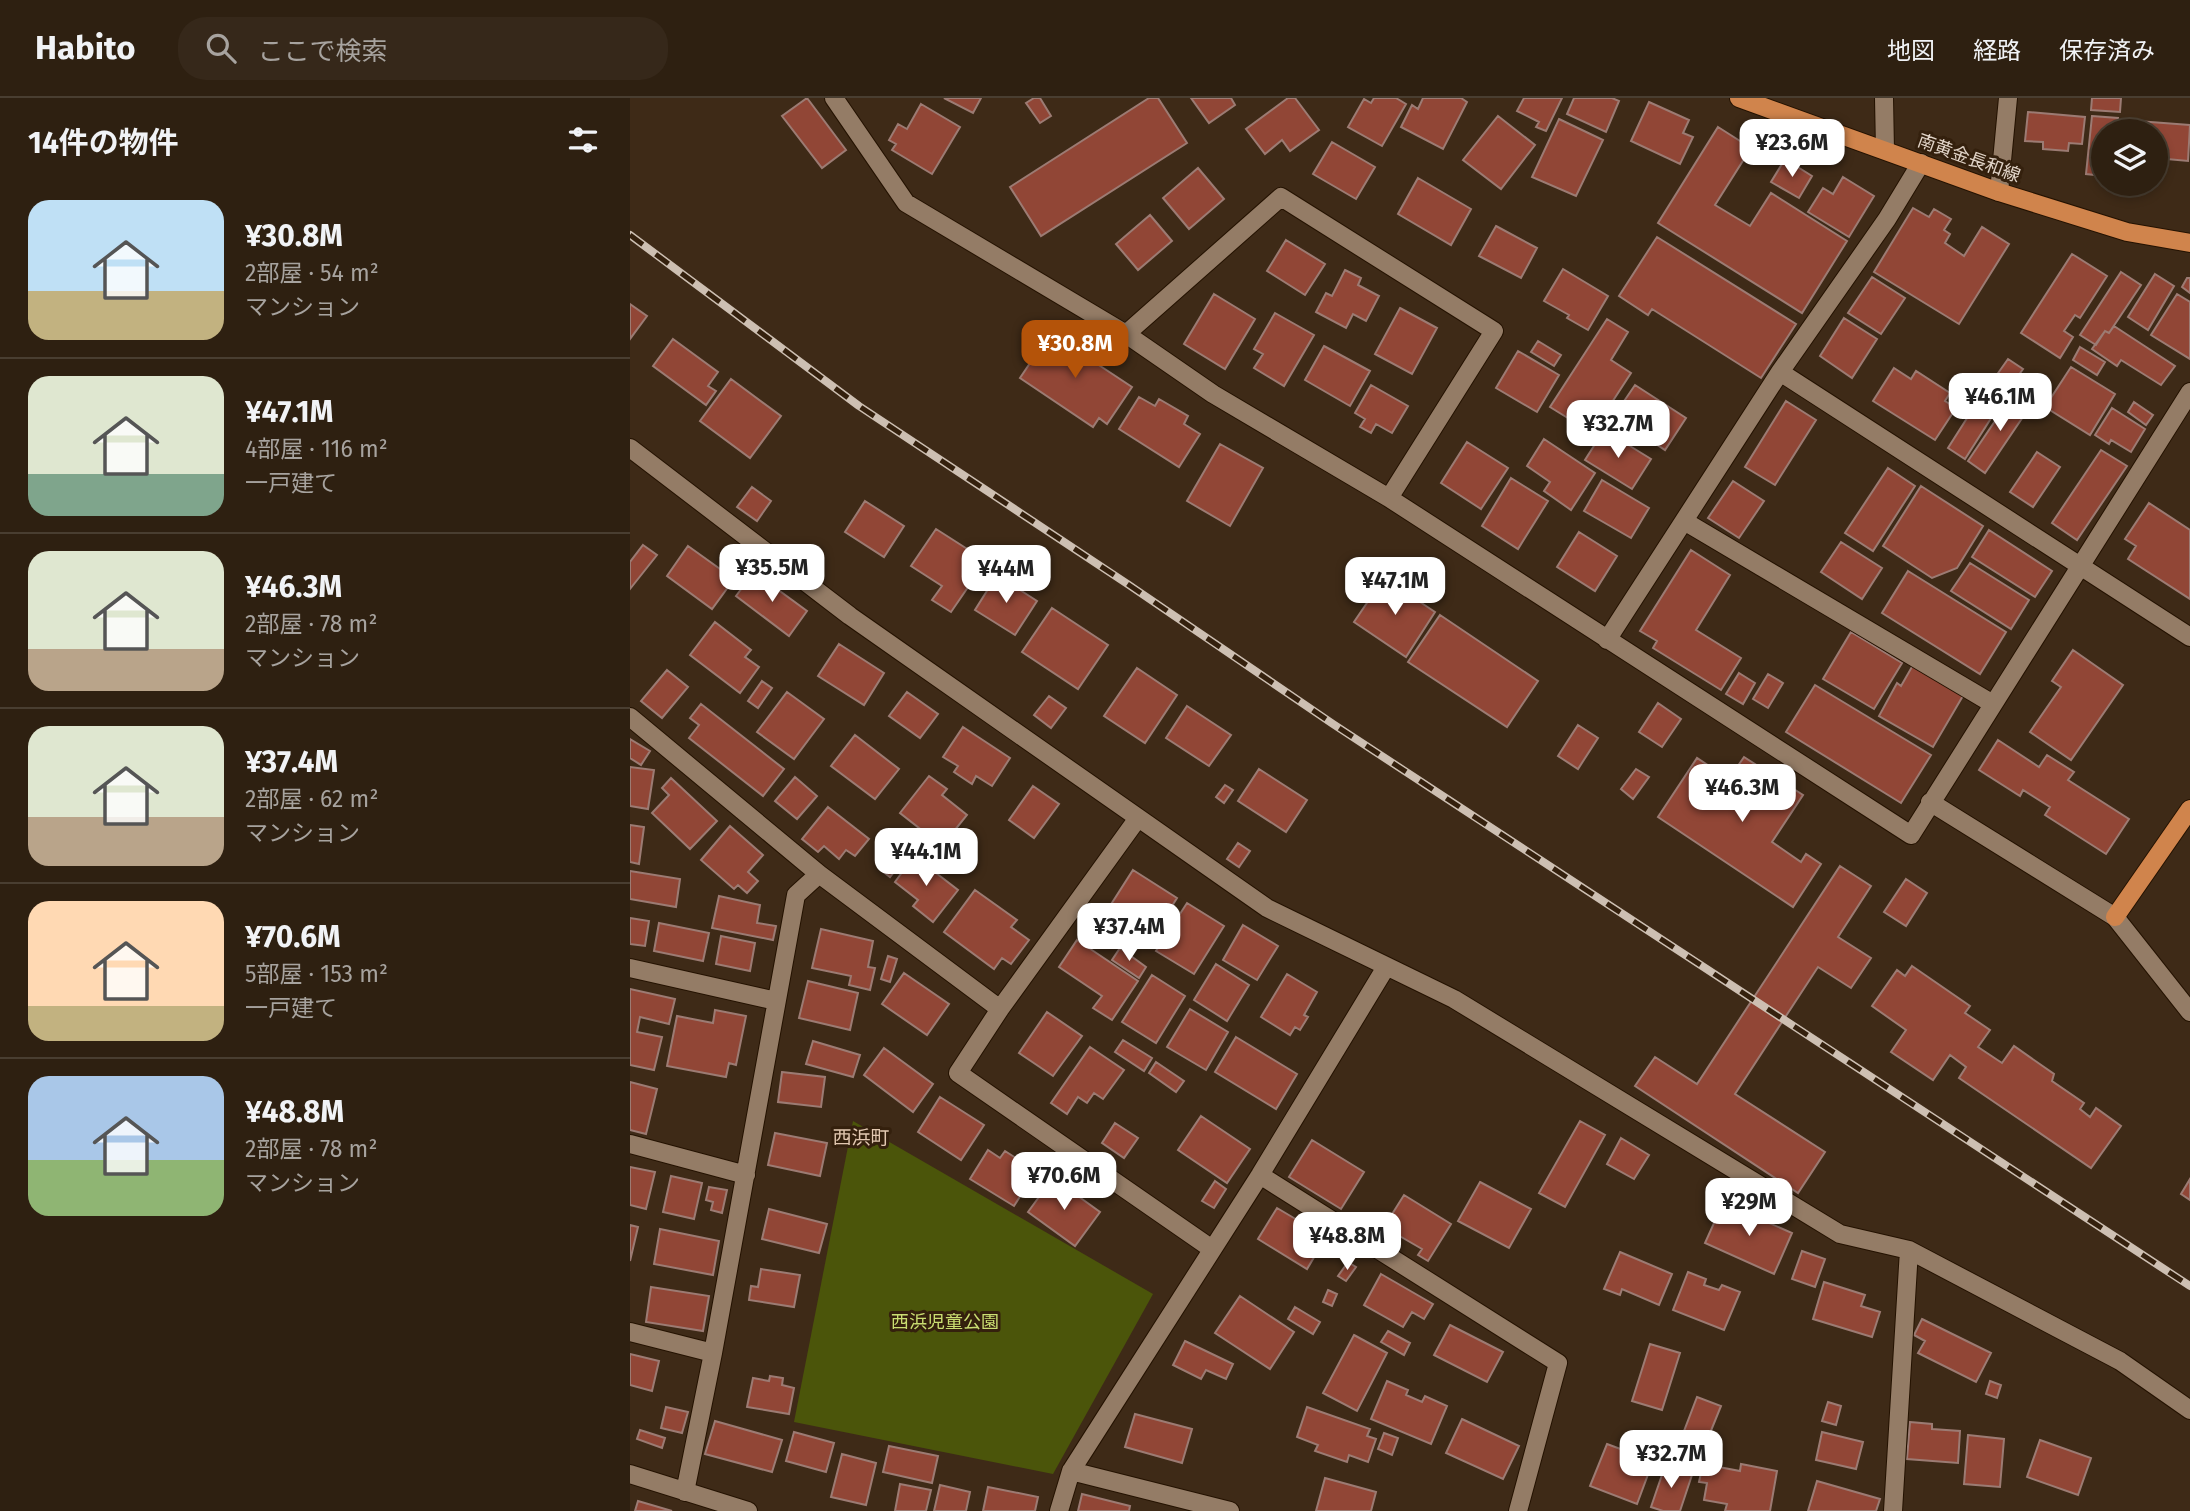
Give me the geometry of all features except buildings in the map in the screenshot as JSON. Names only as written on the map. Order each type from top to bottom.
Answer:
[{"type":"main road","name":"南黄金長和線","points":[[1739,98],[1998,192],[2127,232],[2190,243]]},
{"type":"main road","points":[[2115,917],[2190,808]]},
{"type":"street","points":[[834,98],[906,203],[1126,334],[1213,394],[1390,498],[1911,835],[2190,392]]},
{"type":"street","points":[[1884,98],[1885,150]]},
{"type":"street","points":[[1998,192],[2008,98]]},
{"type":"street","points":[[1607,640],[1780,372],[1887,219],[1921,163]]},
{"type":"street","points":[[1126,334],[1281,197],[1494,331],[1390,498]]},
{"type":"street","points":[[1780,372],[2190,637]]},
{"type":"street","points":[[630,448],[850,616],[1267,908],[1454,999],[1840,1234],[1909,1250],[2120,1361],[2190,1410]]},
{"type":"street","points":[[1684,521],[1993,704]]},
{"type":"street","points":[[630,717],[819,873],[1000,1009]]},
{"type":"street","points":[[1930,802],[2115,917],[2190,1012]]},
{"type":"street","points":[[1138,818],[1000,1009],[958,1073],[1212,1249]]},
{"type":"street","points":[[685,1492],[713,1353],[796,895],[819,873]]},
{"type":"street","points":[[1059,1511],[1071,1471],[1260,1175],[1386,967]]},
{"type":"street","points":[[630,968],[776,1001]]},
{"type":"street","points":[[630,1144],[746,1175]]},
{"type":"street","points":[[1260,1175],[1558,1363],[1518,1511]]},
{"type":"street","points":[[1894,1511],[1909,1250]]},
{"type":"street","points":[[630,1332],[713,1353]]},
{"type":"street","points":[[1071,1471],[1230,1511]]},
{"type":"street","points":[[631,1476],[748,1511]]},
{"type":"green space","name":"西浜児童公園","points":[[853,1121],[1153,1294],[1053,1474],[794,1422]]},
{"type":"railway","points":[[630,235],[859,406],[1333,724],[2190,1286]]},
{"type":"district","name":"西浜町","points":[[861,1137]]}]
